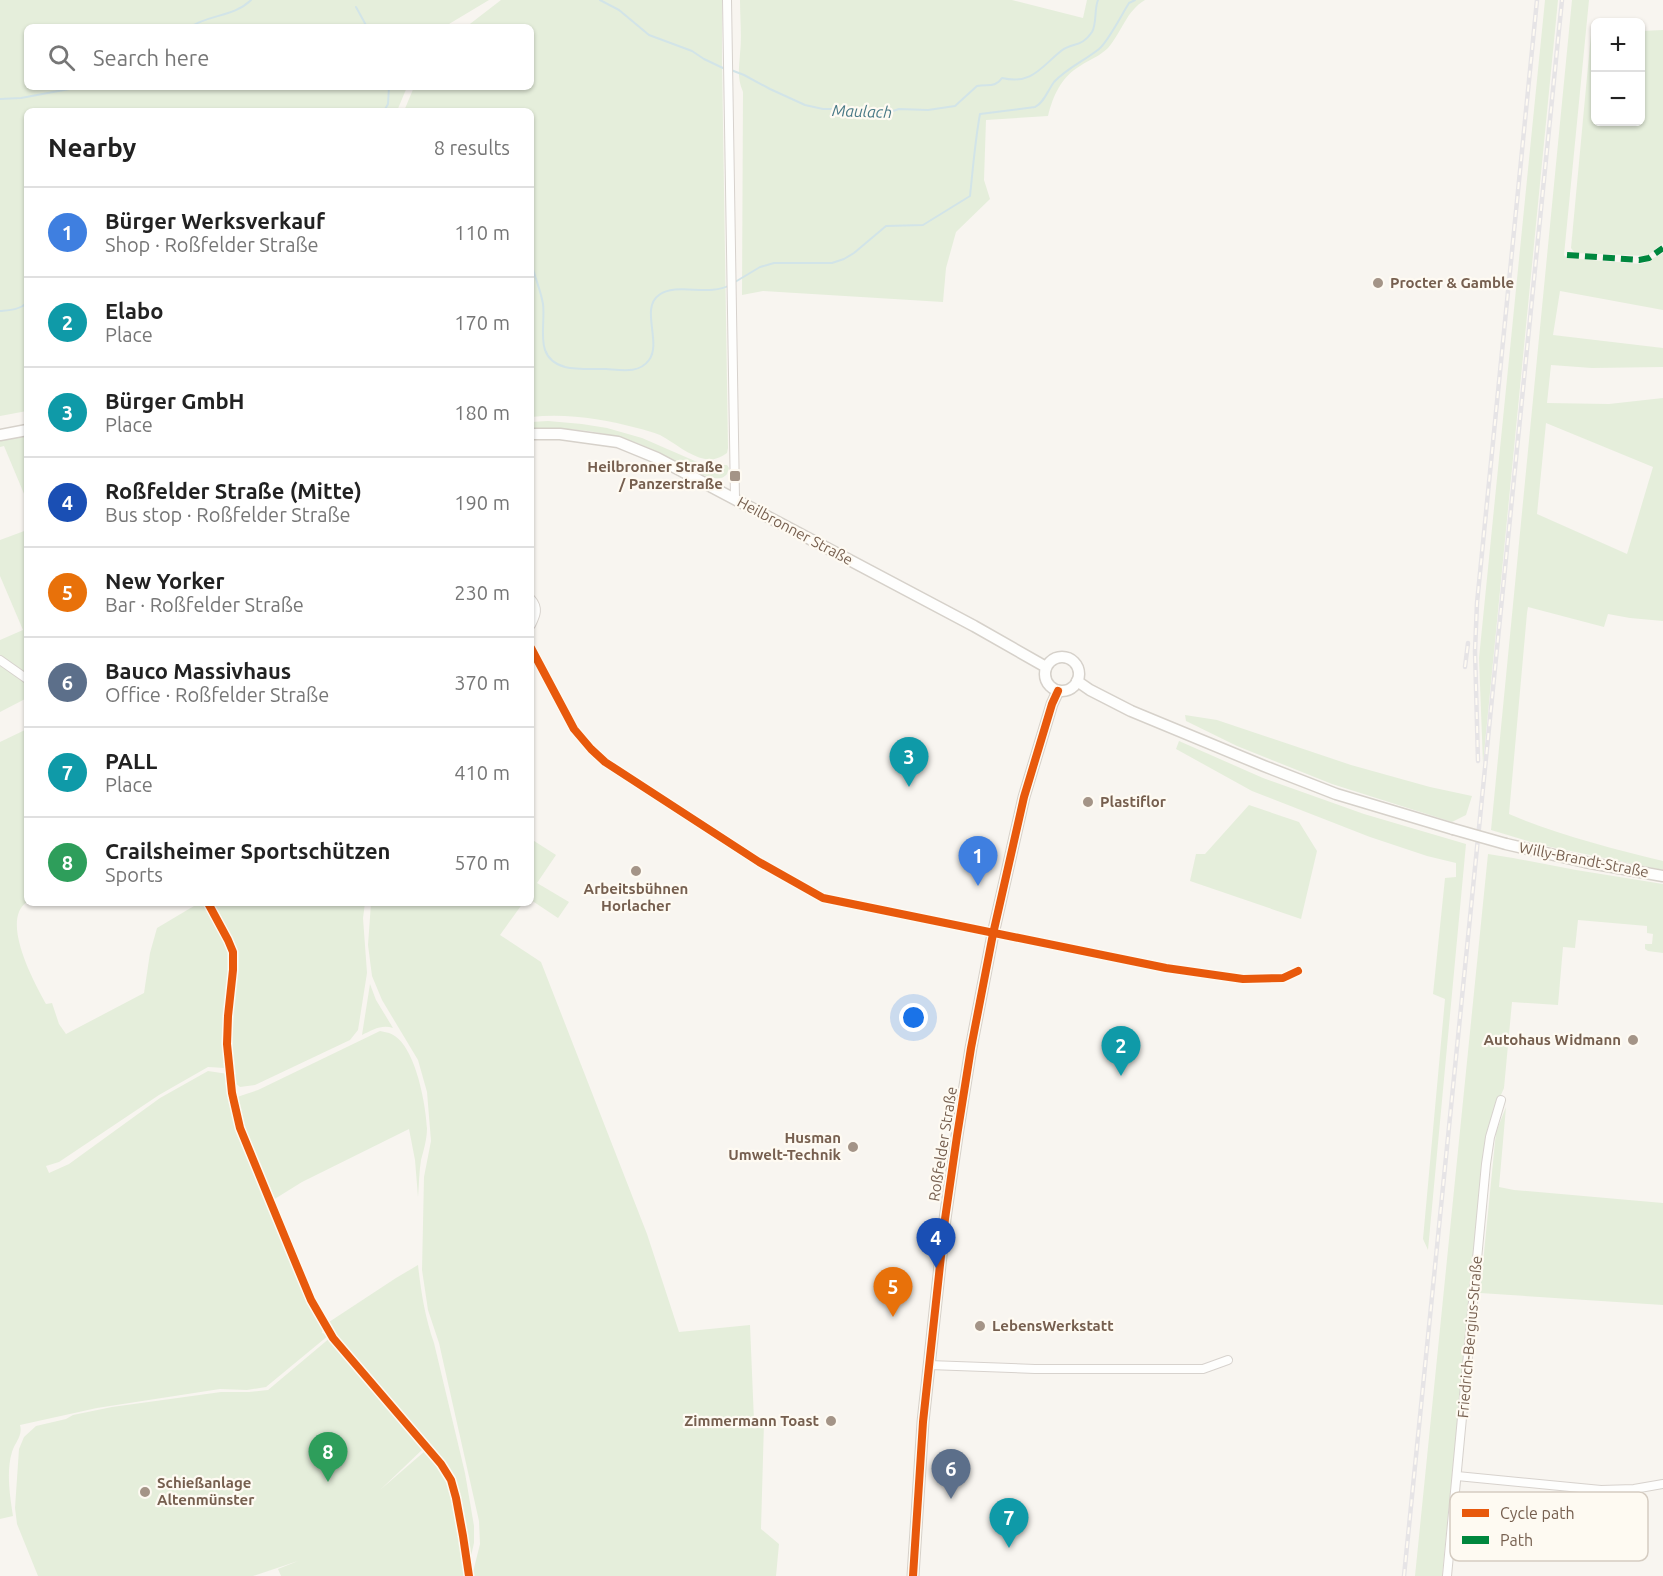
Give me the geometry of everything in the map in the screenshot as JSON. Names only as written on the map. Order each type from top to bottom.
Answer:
[{"type":"main road","points":[[0,435],[24,431]]},
{"type":"main road","name":"Heilbronner Straße","points":[[534,434],[560,434],[618,442],[657,458],[975,626],[1046,667]]},
{"type":"main road","points":[[1057,657],[1072,660],[1078,670],[1077,681],[1072,688],[1058,691],[1048,685],[1045,679],[1046,667],[1057,657]]},
{"type":"main road","name":"Willy-Brandt-Straße","points":[[1077,681],[1131,711],[1336,794],[1506,844],[1585,862],[1663,876]]},
{"type":"main road","name":"Roßfelder Straße","points":[[913,1576],[929,1365],[945,1220],[971,1048],[993,934],[1024,797],[1058,691]]},
{"type":"street","points":[[727,0],[735,499]]},
{"type":"street","points":[[534,603],[536,605],[534,618]]},
{"type":"street","points":[[534,654],[573,729],[605,762],[759,862],[823,898],[1166,968],[1243,979],[1283,978],[1298,970]]},
{"type":"street","points":[[0,660],[24,677]]},
{"type":"street","points":[[210,906],[233,952],[227,1044],[232,1093],[240,1128],[307,1291],[333,1338],[441,1464],[451,1480],[464,1536],[469,1575]]},
{"type":"street","name":"Friedrich-Bergius-Straße","points":[[1455,1492],[1486,1164],[1490,1137],[1501,1100]]},
{"type":"street","points":[[929,1365],[1035,1369],[1203,1369],[1228,1360]]},
{"type":"street","points":[[1457,1476],[1601,1490],[1634,1489],[1663,1484]]},
{"type":"street","name":"Friedrich-Bergius-Straße","points":[[1447,1576],[1450,1546]]},
{"type":"green space","points":[[0,0],[489,0],[449,24],[24,24],[24,90],[406,90],[398,108],[24,108],[24,412],[0,416]]},
{"type":"green space","points":[[501,0],[722,0],[727,453],[720,457],[705,459],[657,434],[611,422],[571,416],[534,417],[534,108],[405,108],[413,90],[534,90],[534,24],[470,24]]},
{"type":"green space","points":[[740,0],[1012,0],[1083,18],[1087,0],[1145,0],[1133,10],[1108,48],[1073,70],[1063,81],[1052,101],[1048,116],[986,120],[984,180],[990,199],[956,232],[946,268],[943,302],[763,291],[742,295],[743,92],[739,73]]},
{"type":"green space","points":[[1545,0],[1558,0],[1483,764],[1479,658]]},
{"type":"green space","points":[[1572,0],[1589,0],[1564,255],[1567,258],[1642,264],[1663,253],[1663,310],[1560,291],[1553,335],[1663,348],[1663,367],[1592,368],[1551,365],[1547,403],[1609,404],[1663,398],[1663,621],[1608,614],[1604,627],[1528,607],[1509,814],[1566,835],[1663,861],[1663,870],[1541,845],[1491,830]],"holes":[[[1546,423],[1653,467],[1627,554],[1537,514]]]},
{"type":"green space","points":[[1663,30],[1663,243],[1647,256],[1575,253],[1571,248],[1591,34],[1591,126],[1645,126],[1645,31]]},
{"type":"green space","points":[[548,421],[607,428],[642,438],[704,465],[727,465],[729,468],[724,477],[714,478],[697,473],[642,445],[612,435],[579,430],[534,429],[534,422]]},
{"type":"green space","points":[[24,436],[24,494],[4,446],[0,447],[0,440]]},
{"type":"green space","points":[[24,531],[24,673],[0,656],[0,640],[23,630],[0,576],[0,540]]},
{"type":"green space","points":[[0,665],[24,681],[24,700],[0,712]]},
{"type":"green space","points":[[1185,715],[1217,720],[1351,765],[1472,796],[1466,815],[1452,822],[1332,784],[1237,746],[1186,721]]},
{"type":"green space","points":[[24,730],[24,906],[17,922],[18,936],[34,981],[46,1004],[52,1003],[59,1024],[66,1034],[144,993],[150,953],[157,928],[194,906],[209,906],[226,940],[232,961],[225,1019],[225,1068],[208,1067],[159,1095],[59,1162],[46,1166],[49,1173],[69,1164],[160,1098],[208,1071],[228,1074],[240,1136],[323,1328],[322,1333],[329,1335],[266,1387],[247,1390],[220,1389],[97,1408],[20,1425],[9,1467],[13,1516],[0,1519],[0,742]]},
{"type":"green space","points":[[1179,741],[1263,778],[1364,814],[1466,844],[1428,1250],[1423,1239],[1445,999],[1433,994],[1445,878],[1456,877],[1456,863],[1370,837],[1252,791],[1176,749]]},
{"type":"green space","points":[[1249,805],[1299,822],[1317,851],[1301,919],[1190,881],[1196,854],[1205,854]]},
{"type":"green space","points":[[534,841],[556,855],[537,883],[569,902],[558,918],[534,902]]},
{"type":"green space","points":[[1488,854],[1663,884],[1663,953],[1645,949],[1645,944],[1652,944],[1653,934],[1647,933],[1647,926],[1578,920],[1575,948],[1563,947],[1558,1005],[1512,1002],[1504,1088],[1494,1111],[1473,1264],[1442,1576],[1415,1576]]},
{"type":"green space","points":[[213,906],[365,906],[363,918],[367,973],[358,1030],[350,1040],[255,1085],[240,1087],[235,1083],[233,1073],[232,1025],[237,954]]},
{"type":"green space","points":[[371,906],[521,906],[500,935],[541,962],[647,1234],[679,1332],[750,1325],[754,1421],[764,1422],[761,1529],[779,1544],[776,1576],[472,1576],[480,1544],[479,1521],[439,1343],[428,1310],[422,1270],[424,1177],[431,1141],[427,1092],[418,1060],[382,1000],[372,976],[368,945]]},
{"type":"green space","points":[[370,984],[376,1000],[393,1028],[381,1027],[362,1035]]},
{"type":"green space","points":[[380,1031],[398,1038],[406,1048],[421,1090],[427,1128],[420,1165],[418,1197],[415,1160],[409,1129],[302,1182],[273,1200],[244,1134],[237,1108],[237,1097],[258,1090]]},
{"type":"green space","points":[[1506,1107],[1499,1187],[1663,1203],[1663,1305],[1480,1293],[1496,1132]]},
{"type":"green space","points":[[418,1265],[426,1314],[465,1473],[474,1526],[474,1543],[470,1560],[463,1517],[451,1476],[338,1342],[326,1324]]},
{"type":"green space","points":[[331,1337],[424,1448],[380,1490],[425,1451],[447,1481],[455,1506],[466,1576],[281,1576],[278,1569],[298,1561],[253,1576],[38,1576],[17,1524],[15,1508],[19,1449],[24,1437],[36,1426],[112,1407],[221,1392],[268,1390]]},
{"type":"waterway","name":"Maulach","points":[[196,24],[237,10],[251,0]]},
{"type":"waterway","name":"Maulach","points":[[600,0],[619,10],[649,35],[692,51],[725,69]]},
{"type":"waterway","name":"Maulach","points":[[731,70],[805,105],[823,109],[884,114],[899,109],[928,110],[955,106],[977,86],[994,84],[1002,78],[1012,80],[1029,77],[1065,48],[1081,43],[1094,28],[1098,0]]},
{"type":"waterway","points":[[735,282],[760,267],[774,263],[832,263],[844,259],[886,226],[923,225],[970,196],[980,114],[1038,105],[1059,77],[1103,45],[1129,3],[1135,0]]},
{"type":"waterway","points":[[356,7],[365,24]]},
{"type":"waterway","name":"Maulach","points":[[0,99],[21,98],[64,90]]},
{"type":"waterway","points":[[386,108],[389,90]]},
{"type":"waterway","points":[[534,272],[543,304],[543,341],[548,357],[555,363],[575,369],[624,370],[640,367],[649,360],[652,353],[651,308],[659,295],[666,291],[713,290],[730,285]]},
{"type":"waterway","points":[[0,311],[24,305]]},
{"type":"railway","points":[[1478,761],[1475,651],[1477,603],[1537,0]]},
{"type":"railway","points":[[1404,1576],[1562,0]]},
{"type":"railway","points":[[1465,667],[1468,643]]},
{"type":"marked path","points":[[1567,255],[1639,260],[1649,258],[1663,248]]},
{"type":"cycle path","points":[[534,654],[574,729],[605,762],[759,862],[823,898],[1166,968],[1243,979],[1283,978],[1298,971]]},
{"type":"cycle path","points":[[913,1576],[923,1422],[945,1219],[971,1048],[993,934],[1024,797],[1058,691]]},
{"type":"cycle path","points":[[210,906],[233,952],[227,1044],[232,1093],[240,1128],[311,1300],[333,1338],[441,1464],[451,1480],[469,1576]]},
{"type":"place","name":"Procter & Gamble","points":[[1378,283]]},
{"type":"place","name":"Heilbronner Straße / Panzerstraße","points":[[735,476]]},
{"type":"place","name":"Bürger GmbH","points":[[909,787]]},
{"type":"place","name":"Plastiflor","points":[[1088,802]]},
{"type":"place","name":"Arbeitsbühnen Horlacher","points":[[636,871]]},
{"type":"place","name":"Bürger Werksverkauf","points":[[978,886]]},
{"type":"place","name":"Autohaus Widmann","points":[[1633,1040]]},
{"type":"place","name":"Elabo","points":[[1121,1076]]},
{"type":"place","name":"Husman Umwelt-Technik","points":[[853,1147]]},
{"type":"place","name":"Roßfelder Straße (Mitte)","points":[[936,1268]]},
{"type":"place","name":"New Yorker","points":[[893,1317]]},
{"type":"place","name":"LebensWerkstatt","points":[[980,1326]]},
{"type":"place","name":"Zimmermann Toast","points":[[831,1421]]},
{"type":"place","name":"Crailsheimer Sportschützen","points":[[328,1482]]},
{"type":"place","name":"Schießanlage Altenmünster","points":[[145,1492]]},
{"type":"place","name":"Bauco Massivhaus","points":[[951,1499]]},
{"type":"place","name":"PALL","points":[[1009,1548]]}]
